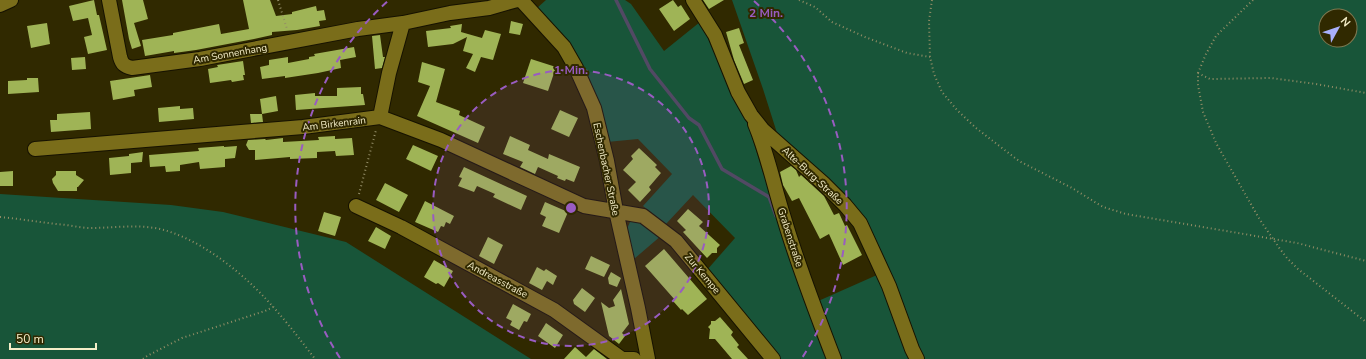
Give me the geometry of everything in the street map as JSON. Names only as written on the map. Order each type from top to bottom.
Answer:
[{"type":"street","points":[[0,5],[11,0]]},
{"type":"street","name":"Am Sonnenhang","points":[[108,0],[122,63],[132,68],[200,58],[358,29],[403,23],[450,13],[489,8],[518,0]]},
{"type":"street","name":"Eschenbacher Straße","points":[[522,0],[564,47],[576,68],[594,108],[607,161],[616,211],[648,359]]},
{"type":"street","name":"Alte-Burg-Straße","points":[[693,0],[715,35],[738,92],[751,115],[763,130],[845,204],[860,223],[889,286],[912,349],[918,359]]},
{"type":"street","points":[[380,118],[389,73],[403,23]]},
{"type":"street","name":"Grabenstraße","points":[[751,115],[759,134],[804,280],[834,359]]},
{"type":"street","name":"Am Birkenrain","points":[[35,149],[173,139],[380,118],[441,140],[584,206],[616,211]]},
{"type":"street","name":"Andreasstraße","points":[[356,206],[401,227],[554,310],[622,359],[634,359]]},
{"type":"street","name":"Zur Kempe","points":[[616,211],[643,216],[676,241],[773,359]]},
{"type":"path","points":[[278,0],[291,41]]},
{"type":"path","points":[[799,0],[815,7],[832,22],[865,37],[907,53],[930,57]]},
{"type":"path","points":[[932,0],[929,21],[930,57],[934,74],[942,92],[957,110],[976,128],[1019,161],[1072,188],[1104,207],[1126,214],[1297,243],[1366,261]]},
{"type":"path","points":[[1253,0],[1216,36],[1206,54],[1198,73],[1198,85],[1203,112],[1216,144],[1260,220],[1287,258],[1298,269],[1366,322]]},
{"type":"path","points":[[1198,73],[1210,78],[1271,78],[1366,93]]},
{"type":"path","points":[[356,206],[380,118]]},
{"type":"path","points":[[0,217],[89,228],[133,226],[152,228],[182,236],[215,255],[265,297],[315,359]]},
{"type":"path","points":[[143,359],[182,338],[244,316],[265,311],[273,306]]},
{"type":"green space","points":[[546,0],[625,0],[631,4],[664,51],[700,22],[746,118],[762,170],[831,359],[780,359],[707,270],[735,238],[693,195],[666,224],[643,206],[672,174],[638,139],[607,142],[597,108],[536,9]]},
{"type":"green space","points":[[732,0],[1366,0],[1366,359],[838,359],[816,302],[886,271],[866,221],[777,133]]},
{"type":"green space","points":[[0,194],[171,205],[223,212],[346,242],[531,359],[0,359]]},
{"type":"green space","points":[[642,219],[662,235],[634,259],[626,231],[630,222]]},
{"type":"building","points":[[94,0],[107,50],[88,54],[84,37],[92,35],[88,18],[73,21],[69,6]]},
{"type":"building","points":[[122,0],[143,0],[148,19],[134,23],[141,46],[132,49],[129,39]]},
{"type":"building","points":[[243,0],[270,0],[276,16],[292,14],[292,12],[316,6],[317,11],[324,10],[326,20],[319,21],[320,26],[272,32],[272,35],[196,50],[174,53],[174,51],[145,56],[142,40],[173,35],[173,33],[219,24],[221,34],[249,29]]},
{"type":"building","points":[[673,0],[678,7],[681,5],[690,19],[674,31],[659,9]]},
{"type":"building","points":[[703,0],[724,0],[709,9]]},
{"type":"building","points":[[511,21],[523,24],[520,35],[509,33]]},
{"type":"building","points":[[47,23],[50,44],[31,48],[27,26]]},
{"type":"building","points":[[462,24],[461,32],[482,38],[485,30],[501,34],[493,60],[481,57],[475,72],[466,68],[473,54],[463,51],[467,37],[453,44],[428,47],[426,31],[451,28],[450,26]]},
{"type":"building","points":[[739,28],[744,43],[739,45],[753,80],[744,84],[734,60],[726,32]]},
{"type":"building","points":[[380,35],[383,57],[385,57],[382,68],[375,69],[372,36]]},
{"type":"building","points":[[354,47],[356,57],[340,60],[341,68],[285,78],[285,76],[262,79],[260,67],[269,65],[269,60],[288,57],[288,63],[309,59],[309,57],[315,56],[314,54]]},
{"type":"building","points":[[85,57],[86,69],[72,70],[71,58]]},
{"type":"building","points":[[531,59],[556,67],[548,91],[523,83]]},
{"type":"building","points":[[243,61],[245,75],[243,75],[244,80],[210,83],[208,69],[218,67],[217,65]]},
{"type":"building","points":[[422,62],[445,69],[436,102],[460,111],[459,115],[485,127],[478,143],[417,116],[430,86],[418,82]]},
{"type":"building","points":[[150,75],[152,87],[134,90],[135,96],[113,100],[110,81]]},
{"type":"building","points":[[27,78],[38,78],[39,92],[8,94],[8,81],[27,80]]},
{"type":"building","points":[[361,87],[361,94],[363,94],[365,105],[296,110],[295,95],[315,93],[315,96],[337,96],[337,88]]},
{"type":"building","points":[[276,96],[278,111],[262,114],[260,99]]},
{"type":"building","points":[[180,106],[180,109],[193,108],[194,119],[159,122],[158,108]]},
{"type":"building","points":[[560,110],[578,118],[569,137],[551,129]]},
{"type":"building","points":[[90,112],[91,129],[51,132],[50,120],[57,120],[57,114]]},
{"type":"building","points":[[250,114],[262,114],[263,122],[251,123]]},
{"type":"building","points":[[335,136],[335,139],[352,138],[354,155],[336,156],[335,151],[317,152],[317,158],[290,159],[290,157],[255,160],[255,150],[249,150],[246,145],[248,140],[283,138],[283,142],[319,140],[318,137]]},
{"type":"building","points":[[510,136],[530,145],[528,150],[548,159],[549,154],[580,167],[574,182],[557,178],[558,176],[538,167],[535,174],[520,167],[523,162],[503,154]]},
{"type":"building","points":[[413,145],[438,156],[431,171],[406,159]]},
{"type":"building","points":[[237,146],[235,158],[225,159],[225,167],[200,169],[199,162],[180,165],[180,171],[166,172],[165,166],[150,167],[149,155],[199,151],[198,148]]},
{"type":"building","points":[[639,148],[657,165],[655,167],[661,173],[649,187],[651,190],[640,202],[628,190],[636,182],[623,170],[633,159],[631,156]]},
{"type":"building","points":[[143,152],[142,162],[131,163],[131,173],[110,175],[109,158],[129,156],[129,154]]},
{"type":"building","points":[[791,166],[796,170],[799,177],[801,175],[824,196],[834,215],[839,213],[845,226],[847,225],[862,255],[843,265],[829,234],[820,239],[799,198],[792,201],[783,185],[780,172]]},
{"type":"building","points":[[464,167],[527,196],[521,210],[493,197],[495,194],[477,186],[474,192],[458,186],[462,178],[459,177]]},
{"type":"building","points":[[13,171],[13,186],[0,186],[0,172]]},
{"type":"building","points":[[56,171],[76,171],[76,175],[84,180],[77,187],[77,191],[58,191],[52,179],[56,175]]},
{"type":"building","points":[[385,183],[408,195],[399,212],[376,200]]},
{"type":"building","points":[[425,201],[454,216],[450,224],[446,222],[444,227],[441,226],[438,232],[415,222]]},
{"type":"building","points":[[545,202],[568,212],[559,233],[542,226],[546,217],[540,214]]},
{"type":"building","points":[[688,209],[703,222],[699,226],[720,245],[717,248],[717,253],[712,253],[707,258],[683,232],[686,230],[677,221]]},
{"type":"building","points":[[324,212],[341,217],[335,236],[318,231]]},
{"type":"building","points":[[376,227],[391,236],[385,249],[368,241]]},
{"type":"building","points":[[488,237],[503,245],[494,264],[479,256]]},
{"type":"building","points":[[664,249],[707,299],[688,315],[673,301],[675,300],[645,266]]},
{"type":"building","points":[[591,256],[610,265],[604,277],[585,269]]},
{"type":"building","points":[[434,260],[453,271],[444,287],[424,277]]},
{"type":"building","points":[[537,267],[544,271],[546,269],[557,276],[553,285],[547,281],[542,290],[529,283]]},
{"type":"building","points":[[611,272],[621,278],[617,287],[609,284],[608,278]]},
{"type":"building","points":[[582,288],[595,298],[585,312],[574,304],[573,300]]},
{"type":"building","points":[[621,289],[629,324],[622,333],[625,336],[619,344],[609,336],[601,302],[609,308],[615,306],[613,300]]},
{"type":"building","points":[[513,304],[531,314],[527,322],[524,321],[519,330],[510,325],[512,321],[506,318]]},
{"type":"building","points":[[720,317],[733,332],[731,335],[739,345],[737,347],[748,359],[732,359],[715,339],[709,339],[710,329],[708,327],[711,324],[711,321],[715,321]]},
{"type":"building","points":[[546,323],[563,335],[555,348],[538,336]]},
{"type":"building","points":[[575,347],[586,357],[594,349],[607,359],[564,359]]},
{"type":"waterway","points":[[616,0],[650,69],[689,118],[699,125],[722,169],[769,197],[776,216]]}]
